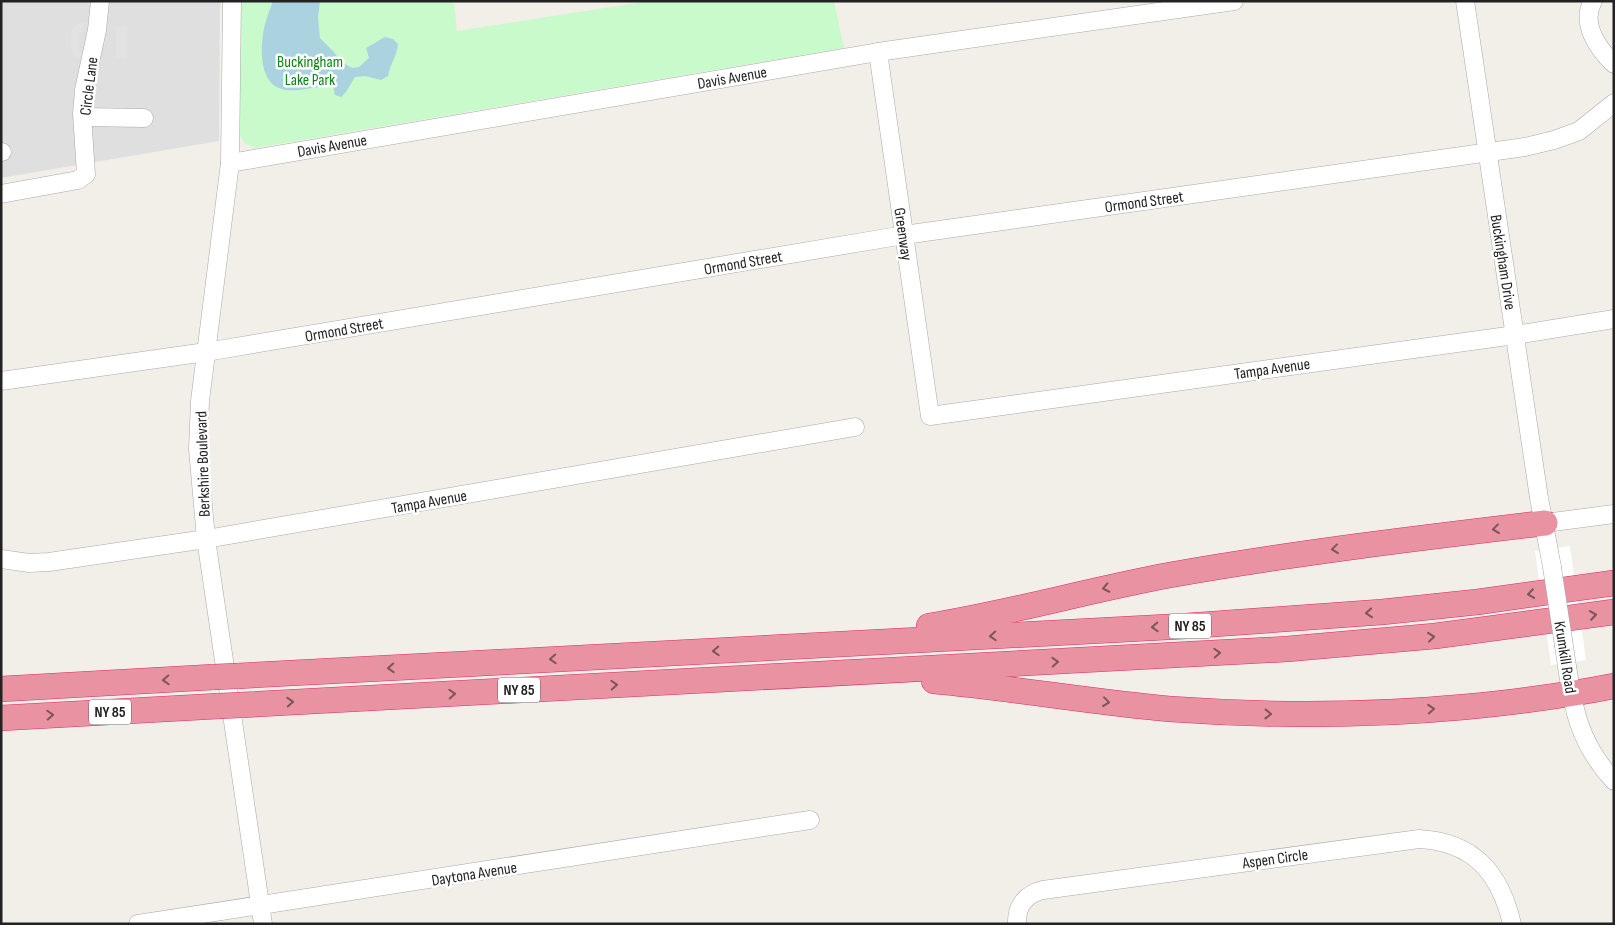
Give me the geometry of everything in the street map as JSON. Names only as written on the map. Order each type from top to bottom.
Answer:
[{"type":"highway","points":[[764,648],[950,623],[1123,584],[1253,561],[1545,522]]},
{"type":"highway","name":"NY 85","points":[[1,689],[1334,616],[1477,602],[1614,582]]},
{"type":"highway","name":"NY 85","points":[[2,718],[1333,646],[1453,634],[1614,612]]},
{"type":"highway","points":[[796,676],[928,680],[1124,704],[1262,714],[1312,715],[1404,711],[1490,704],[1571,695],[1614,686]]},
{"type":"street","name":"Circle Lane","points":[[1,194],[78,180],[84,176],[86,171],[83,117],[85,81],[100,1]]},
{"type":"street","name":"Berkshire Boulevard","points":[[232,1],[230,163],[198,424],[206,539],[263,924]]},
{"type":"street","name":"Davis Avenue","points":[[230,163],[878,52],[1234,1]]},
{"type":"street","name":"Buckingham Drive","points":[[1465,1],[1539,498],[1545,522]]},
{"type":"street","points":[[1593,1],[1589,11],[1590,28],[1600,49],[1614,64]]},
{"type":"street","name":"Greenway","points":[[878,52],[930,416]]},
{"type":"street","name":"Ormond Street","points":[[1,381],[206,352],[904,235],[1525,147],[1562,138],[1582,129],[1614,102]]},
{"type":"street","points":[[83,117],[144,118]]},
{"type":"street","name":"Tampa Avenue","points":[[930,416],[1515,335],[1614,319]]},
{"type":"street","name":"Tampa Avenue","points":[[1,560],[29,563],[49,562],[206,539],[855,427]]},
{"type":"street","points":[[1545,522],[1614,514]]},
{"type":"street","name":"Krumkill Road","points":[[1545,522],[1571,695],[1587,745],[1614,781]]},
{"type":"street","name":"Daytona Avenue","points":[[138,924],[810,820]]},
{"type":"street","name":"Aspen Circle","points":[[1017,924],[1018,912],[1023,901],[1032,894],[1043,890],[1419,839],[1452,845],[1480,862],[1500,888],[1505,898],[1512,924]]},
{"type":"shaded area","points":[[1,1],[220,1],[219,141],[1,178]]},
{"type":"shaded area","points":[[78,23],[86,23],[81,30],[78,43],[84,58],[74,55],[70,43],[72,30]]},
{"type":"shaded area","points":[[116,27],[127,27],[127,59],[116,59]]},
{"type":"green space","name":"Buckingham Lake Park","points":[[239,1],[454,1],[457,31],[649,1],[834,1],[844,48],[255,148],[244,143],[239,134]]},
{"type":"water","points":[[273,1],[320,1],[318,17],[320,38],[340,61],[352,68],[359,67],[369,58],[366,48],[385,37],[393,39],[398,44],[388,76],[381,80],[365,76],[355,77],[341,97],[335,95],[333,86],[292,90],[278,88],[267,77],[262,60],[264,27]]},
{"type":"pier","points":[[1570,546],[1586,660],[1551,665],[1535,551]]}]
